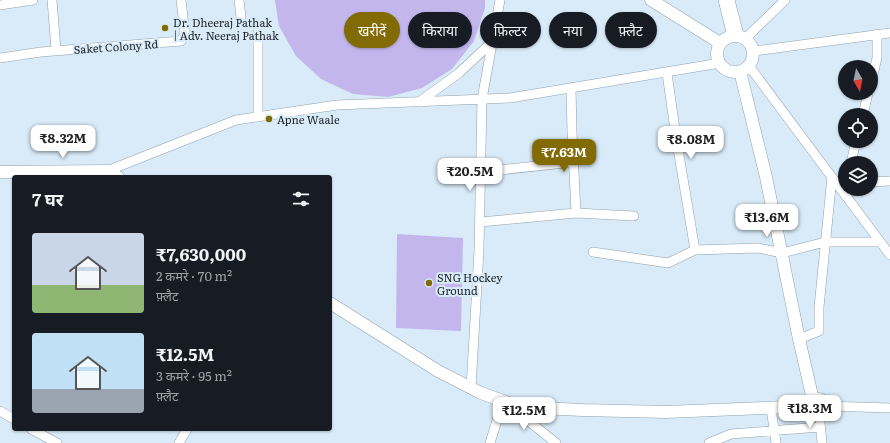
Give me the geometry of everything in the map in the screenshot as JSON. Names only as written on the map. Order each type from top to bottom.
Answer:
[{"type":"street","points":[[0,5],[33,0]]},
{"type":"street","points":[[52,0],[56,50]]},
{"type":"street","name":"Saket Colony Rd","points":[[0,58],[56,50],[181,42],[185,34],[181,0]]},
{"type":"street","points":[[239,0],[241,17]]},
{"type":"street","points":[[498,12],[500,0]]},
{"type":"street","points":[[651,0],[720,43]]},
{"type":"street","points":[[723,0],[739,36],[751,43],[754,50],[753,59],[745,69],[732,72],[725,69],[717,57],[717,49],[720,43],[725,38],[739,36],[785,0]]},
{"type":"street","points":[[730,0],[739,36]]},
{"type":"street","points":[[258,32],[258,117]]},
{"type":"street","points":[[754,50],[890,33]]},
{"type":"street","points":[[877,34],[877,60]]},
{"type":"street","points":[[419,102],[459,73],[486,48]]},
{"type":"street","points":[[471,388],[480,222],[482,99],[492,48]]},
{"type":"street","points":[[0,172],[107,171],[236,120],[337,106],[510,98],[720,63]]},
{"type":"street","points":[[745,69],[838,180],[826,242],[819,307],[819,331],[799,338]]},
{"type":"street","points":[[745,69],[799,338],[817,406],[822,443]]},
{"type":"street","points":[[667,73],[695,250]]},
{"type":"street","points":[[571,88],[576,213]]},
{"type":"street","points":[[481,172],[574,162]]},
{"type":"street","points":[[107,171],[114,175]]},
{"type":"street","points":[[878,182],[890,181]]},
{"type":"street","points":[[849,196],[890,255]]},
{"type":"street","points":[[480,222],[576,213],[634,216]]},
{"type":"street","points":[[593,252],[668,262],[695,250],[758,248],[782,253],[826,242],[880,242]]},
{"type":"street","points":[[332,304],[438,371],[471,388],[520,407],[666,412],[817,406],[890,408]]},
{"type":"street","points":[[490,443],[506,402]]},
{"type":"street","points":[[506,402],[556,443]]},
{"type":"street","points":[[771,408],[776,443]]},
{"type":"street","points":[[0,411],[12,418]]},
{"type":"street","points":[[709,443],[731,434],[820,427]]},
{"type":"street","points":[[35,431],[57,443]]},
{"type":"street","points":[[179,443],[187,431]]},
{"type":"shaded area","points":[[275,0],[485,0],[485,8],[484,12],[480,12],[480,23],[472,44],[472,12],[408,12],[408,48],[468,48],[452,69],[422,88],[388,97],[353,94],[321,79],[296,56],[279,26]]},
{"type":"shaded area","name":"SNG Hockey Ground","points":[[397,234],[463,238],[461,331],[396,328]]},
{"type":"place","name":"Dr. Dheeraj Pathak | Adv. Neeraj Pathak","points":[[165,28]]},
{"type":"place","name":"Apne Waale","points":[[269,119]]},
{"type":"place","name":"SNG Hockey Ground","points":[[429,283]]}]
